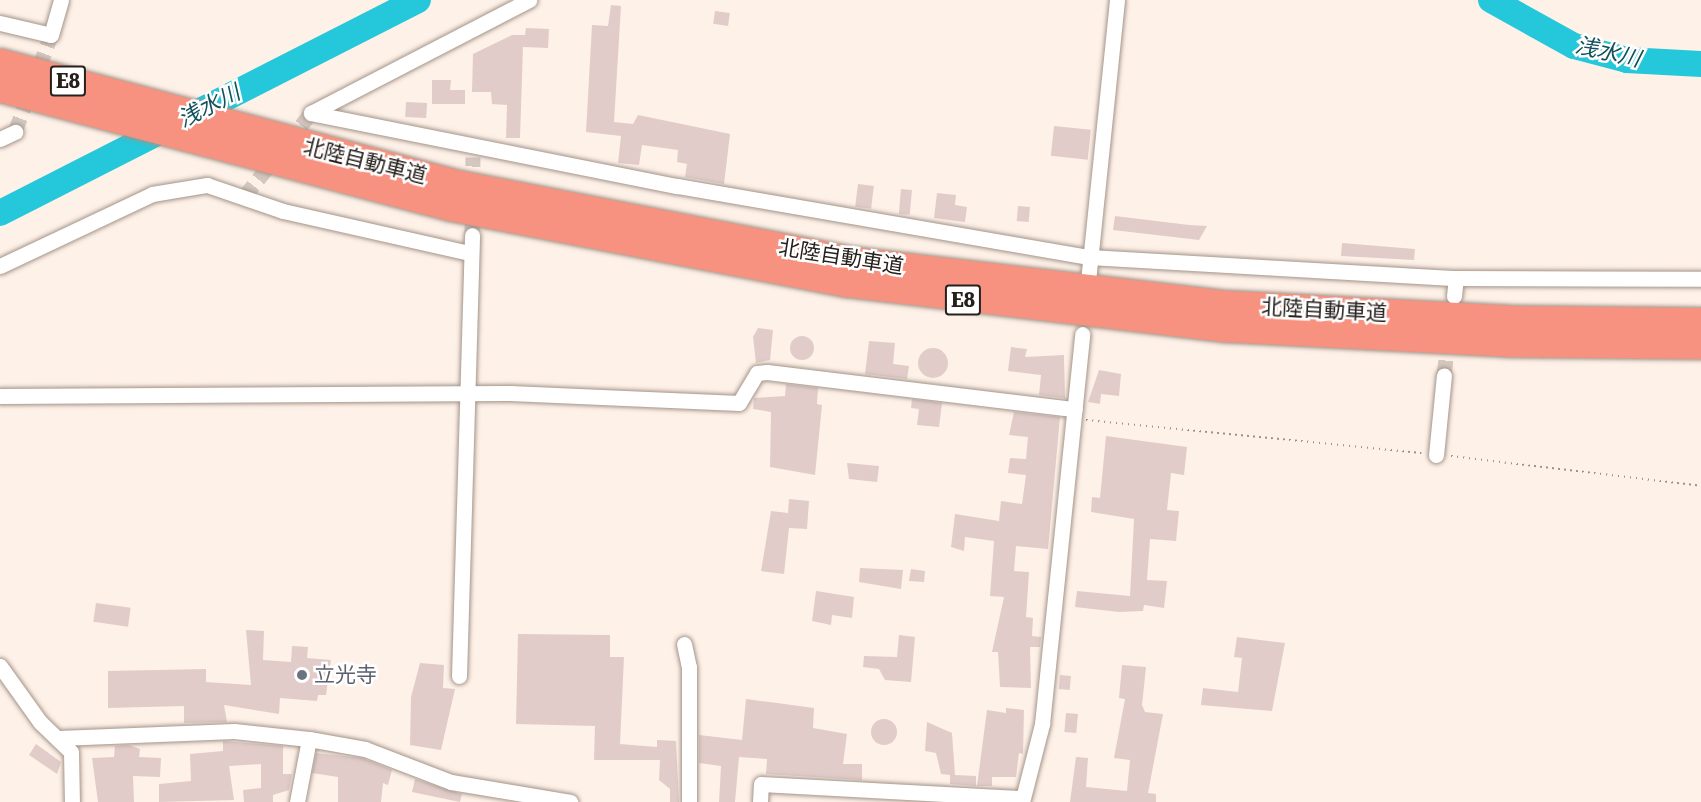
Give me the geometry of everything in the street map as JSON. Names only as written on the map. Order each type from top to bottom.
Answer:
[{"type":"highway","name":"北陸自動車道","points":[[0,62],[264,136],[656,225],[1020,283],[1320,311],[1701,321]]},
{"type":"highway","name":"北陸自動車道","points":[[0,88],[238,153],[564,231],[942,297],[1322,335],[1701,345]]},
{"type":"street","points":[[0,23],[51,35],[61,0]]},
{"type":"street","points":[[529,0],[311,113],[474,152],[1089,257],[1456,278],[1701,279]]},
{"type":"street","points":[[1088,281],[1117,0]]},
{"type":"street","points":[[0,139],[15,132]]},
{"type":"street","points":[[0,266],[152,194],[207,185],[283,211],[469,253]]},
{"type":"street","points":[[459,676],[469,394],[469,253],[472,235]]},
{"type":"street","points":[[1454,297],[1456,278]]},
{"type":"street","points":[[760,802],[761,784],[1022,800],[1042,724],[1082,334]]},
{"type":"street","points":[[0,396],[469,394],[740,402],[757,373],[767,372],[1075,414]]},
{"type":"street","points":[[1436,454],[1444,375]]},
{"type":"street","points":[[684,645],[689,668],[689,802]]},
{"type":"street","points":[[0,666],[40,722],[71,752],[72,802]]},
{"type":"street","points":[[59,738],[234,731],[309,739],[365,749],[451,782],[562,801]]},
{"type":"street","points":[[297,802],[309,739]]},
{"type":"path","points":[[1075,414],[1701,486]]},
{"type":"building","points":[[611,5],[621,6],[614,122],[633,124],[638,115],[730,134],[724,184],[685,177],[687,164],[677,162],[678,150],[642,145],[639,165],[618,163],[621,136],[586,132],[592,25],[608,26]]},
{"type":"building","points":[[715,11],[730,13],[728,26],[713,24]]},
{"type":"building","points":[[526,28],[549,29],[548,48],[523,47],[520,138],[506,138],[507,105],[492,104],[491,92],[472,92],[473,54],[512,35],[525,35]]},
{"type":"building","points":[[432,80],[451,80],[450,90],[465,90],[465,104],[432,104]]},
{"type":"building","points":[[406,102],[427,103],[426,118],[405,117]]},
{"type":"building","points":[[1054,126],[1091,130],[1088,160],[1051,156]]},
{"type":"building","points":[[858,184],[874,186],[871,209],[855,207]]},
{"type":"building","points":[[901,189],[912,190],[910,215],[899,214]]},
{"type":"building","points":[[937,193],[956,195],[955,205],[967,207],[965,222],[934,218]]},
{"type":"building","points":[[1018,206],[1030,207],[1029,222],[1017,221]]},
{"type":"building","points":[[1115,216],[1207,226],[1199,240],[1113,230]]},
{"type":"building","points":[[1342,243],[1415,249],[1414,260],[1341,256]]},
{"type":"building","points":[[758,328],[773,330],[770,360],[756,363],[753,337]]},
{"type":"building","points":[[802,336],[810,340],[814,348],[810,356],[802,360],[794,356],[790,348],[794,340]]},
{"type":"building","points":[[869,341],[895,343],[893,364],[909,366],[907,379],[865,374]]},
{"type":"building","points":[[1011,347],[1027,349],[1025,357],[1064,355],[1065,398],[1039,395],[1041,375],[1008,371]]},
{"type":"building","points":[[933,348],[939,349],[947,357],[947,369],[939,377],[933,378],[927,377],[919,369],[918,363],[919,357],[927,349]]},
{"type":"building","points":[[1099,370],[1121,374],[1119,396],[1101,394],[1100,404],[1088,402]]},
{"type":"building","points":[[786,384],[818,388],[817,404],[822,405],[815,475],[770,467],[771,412],[753,409],[754,398],[785,396]]},
{"type":"building","points":[[912,399],[942,403],[939,427],[917,425],[919,409],[911,408]]},
{"type":"building","points":[[1014,412],[1060,417],[1048,549],[1016,546],[1014,571],[1029,572],[1026,617],[1033,618],[1032,636],[1041,637],[1040,647],[1030,647],[1031,688],[1000,687],[998,652],[992,652],[1004,597],[990,596],[994,541],[965,537],[964,551],[951,547],[955,514],[999,521],[1001,501],[1022,504],[1026,475],[1008,473],[1010,458],[1026,459],[1028,437],[1009,435]]},
{"type":"building","points":[[1106,436],[1187,447],[1184,475],[1171,473],[1167,510],[1179,511],[1176,541],[1150,539],[1147,580],[1167,581],[1164,608],[1144,605],[1143,611],[1119,612],[1075,607],[1077,591],[1130,596],[1134,519],[1091,512],[1092,497],[1100,498]]},
{"type":"building","points":[[847,463],[879,466],[877,482],[849,479]]},
{"type":"building","points":[[789,499],[809,501],[807,529],[789,528],[784,574],[761,571],[771,511],[788,513]]},
{"type":"building","points":[[860,568],[903,570],[901,589],[859,582]]},
{"type":"building","points":[[911,569],[925,571],[924,582],[909,581]]},
{"type":"building","points":[[816,591],[854,597],[852,618],[832,615],[831,625],[812,621]]},
{"type":"building","points":[[96,603],[131,608],[128,627],[93,622]]},
{"type":"building","points":[[246,630],[264,631],[263,660],[291,662],[292,646],[308,647],[307,658],[331,660],[326,695],[318,695],[317,701],[280,698],[279,714],[224,705],[227,722],[184,723],[184,706],[108,708],[108,671],[206,669],[206,682],[251,685]]},
{"type":"building","points":[[518,634],[610,635],[610,657],[624,657],[620,744],[657,747],[657,740],[676,741],[679,802],[670,802],[670,789],[659,780],[660,760],[594,760],[595,726],[516,724]]},
{"type":"building","points":[[899,635],[915,637],[911,682],[885,680],[879,669],[863,667],[864,656],[897,657]]},
{"type":"building","points":[[1237,637],[1285,643],[1272,711],[1201,705],[1203,688],[1238,692],[1242,658],[1234,657]]},
{"type":"building","points":[[420,663],[444,665],[443,688],[455,689],[441,750],[410,745],[411,697]]},
{"type":"building","points":[[1122,665],[1146,667],[1142,705],[1145,712],[1163,714],[1148,793],[1156,794],[1156,802],[1070,802],[1076,757],[1088,758],[1086,787],[1127,791],[1130,760],[1114,758],[1125,699],[1119,698]]},
{"type":"building","points":[[1060,675],[1071,676],[1070,690],[1059,689]]},
{"type":"building","points":[[746,699],[814,708],[813,728],[847,734],[843,764],[862,764],[862,780],[766,774],[767,759],[739,757],[735,802],[719,802],[721,766],[699,763],[699,735],[742,740]]},
{"type":"building","points":[[1006,708],[1024,710],[1023,754],[1019,753],[1016,777],[992,777],[992,786],[977,786],[987,710],[1006,713]]},
{"type":"building","points":[[1066,713],[1078,714],[1076,733],[1064,732]]},
{"type":"building","points":[[884,719],[893,723],[897,732],[893,741],[884,745],[875,741],[871,732],[875,723]]},
{"type":"building","points":[[927,722],[952,733],[955,775],[976,776],[976,786],[950,784],[950,775],[941,774],[936,753],[925,751]]},
{"type":"building","points":[[223,741],[283,746],[283,774],[292,774],[289,790],[273,795],[273,802],[244,802],[243,790],[261,788],[261,764],[229,766],[234,800],[159,802],[159,784],[191,781],[190,754],[223,751]]},
{"type":"building","points":[[36,744],[61,762],[57,774],[29,755]]},
{"type":"building","points":[[129,745],[140,749],[139,757],[161,758],[160,777],[133,776],[134,802],[98,802],[92,758],[114,757],[115,746]]},
{"type":"building","points":[[316,753],[362,758],[392,770],[388,785],[383,783],[381,802],[338,802],[338,777],[312,773]]},
{"type":"building","points":[[415,779],[462,794],[460,802],[412,792]]},
{"type":"waterway","name":"浅水川","points":[[0,213],[418,0]]},
{"type":"waterway","name":"浅水川","points":[[1491,0],[1574,46],[1627,60],[1701,64]]},
{"type":"tunnel","points":[[15,132],[51,35]]},
{"type":"tunnel","points":[[244,197],[311,113]]},
{"type":"tunnel","points":[[472,235],[473,157]]},
{"type":"tunnel","points":[[1444,375],[1449,335]]},
{"type":"place","name":"立光寺","points":[[302,675]]}]
